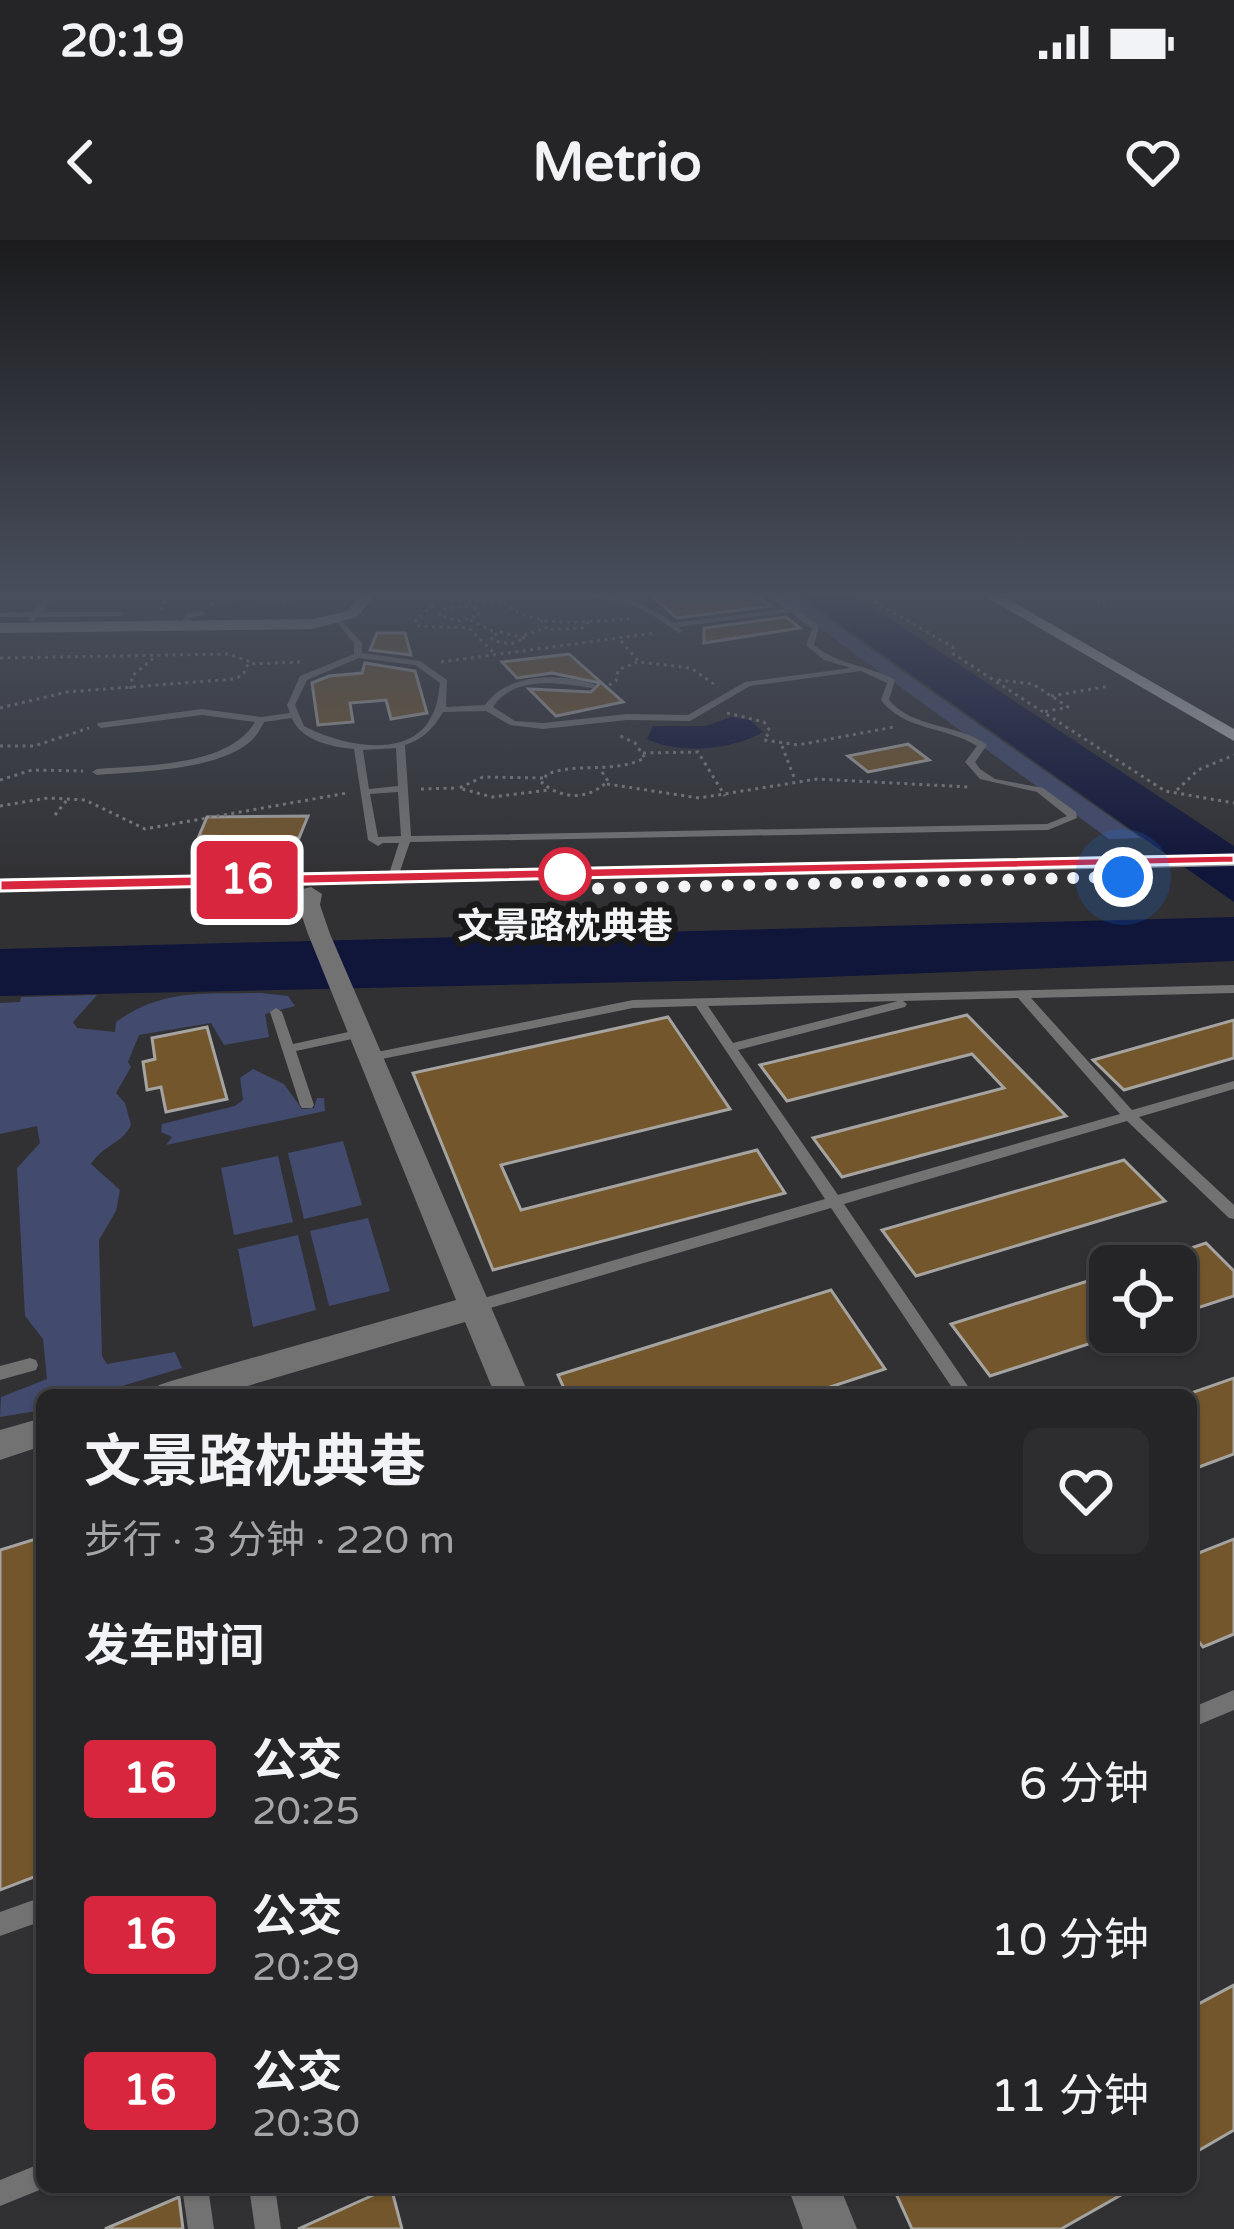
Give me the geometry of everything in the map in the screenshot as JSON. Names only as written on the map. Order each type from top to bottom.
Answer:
[{"type":"main road","points":[[1149,687],[1234,736]]},
{"type":"main road","points":[[1186,687],[1234,714]]},
{"type":"main road","points":[[0,899],[1164,869],[1234,860]]},
{"type":"main road","points":[[0,886],[395,867],[1164,869],[1234,875]]},
{"type":"street","points":[[311,894],[309,905],[319,934],[510,1389]]},
{"type":"street","points":[[192,1389],[477,1306]]},
{"type":"street","points":[[0,1444],[36,1434]]},
{"type":"street","points":[[816,2193],[830,2229]]},
{"type":"lane","points":[[296,687],[293,716],[300,728],[314,738],[358,748],[400,745],[425,733],[444,687]]},
{"type":"lane","points":[[488,708],[512,687]]},
{"type":"lane","points":[[438,710],[488,708],[513,723],[690,718],[743,687]]},
{"type":"lane","points":[[374,840],[1048,827],[1072,818],[1039,790],[978,775],[970,762],[983,750],[982,745],[958,730],[889,708],[885,700],[890,687]]},
{"type":"lane","points":[[101,725],[202,712],[261,720],[293,716]]},
{"type":"lane","points":[[98,772],[213,756],[248,740],[261,720]]},
{"type":"lane","points":[[395,867],[406,838],[400,745]]},
{"type":"lane","points":[[358,748],[374,840],[395,867]]},
{"type":"lane","points":[[365,791],[403,789]]},
{"type":"lane","points":[[289,1049],[367,1045],[633,1004],[1234,989]]},
{"type":"lane","points":[[1022,995],[1130,1116],[1234,1214]]},
{"type":"lane","points":[[730,1048],[928,997]]},
{"type":"lane","points":[[699,1002],[956,1389]]},
{"type":"lane","points":[[276,1012],[307,1105]]},
{"type":"lane","points":[[477,1306],[1234,1085]]},
{"type":"lane","points":[[0,1373],[30,1365]]},
{"type":"lane","points":[[1197,1715],[1234,1700]]},
{"type":"lane","points":[[0,1924],[36,1911]]},
{"type":"lane","points":[[0,2193],[36,2178]]},
{"type":"lane","points":[[197,2193],[200,2229]]},
{"type":"lane","points":[[263,2193],[268,2229]]},
{"type":"path","points":[[0,708],[67,692],[153,687]]},
{"type":"path","points":[[717,687],[723,697]]},
{"type":"path","points":[[1004,687],[1165,791],[1234,803]]},
{"type":"path","points":[[1037,687],[1068,707],[1042,712]]},
{"type":"path","points":[[1051,696],[1103,687]]},
{"type":"path","points":[[710,710],[764,722],[770,731],[764,740],[782,746],[925,722]]},
{"type":"path","points":[[403,789],[459,788],[483,777],[543,778],[553,770],[573,766],[602,772],[645,758],[629,739],[592,722]]},
{"type":"path","points":[[0,746],[34,746],[101,725]]},
{"type":"path","points":[[782,746],[795,780]]},
{"type":"path","points":[[643,753],[698,752],[725,796]]},
{"type":"path","points":[[1177,790],[1198,770],[1234,755]]},
{"type":"path","points":[[0,780],[32,770],[98,772]]},
{"type":"path","points":[[602,772],[607,784]]},
{"type":"path","points":[[543,778],[549,790]]},
{"type":"path","points":[[459,788],[489,798],[549,790],[581,796],[607,784],[687,797],[725,796],[795,780],[879,779],[959,789],[990,781]]},
{"type":"path","points":[[0,806],[68,800],[100,804],[124,825],[145,829],[320,795],[365,791]]},
{"type":"path","points":[[55,815],[68,800]]},
{"type":"shaded area","points":[[900,687],[925,687],[1141,838],[1109,839]]},
{"type":"shaded area","points":[[929,687],[993,687],[1234,846],[1234,902]]},
{"type":"shaded area","points":[[731,717],[750,720],[763,732],[705,748],[674,747],[647,739],[653,726],[706,726]]},
{"type":"shaded area","points":[[1234,917],[1234,961],[774,979],[0,996],[0,949]]},
{"type":"shaded area","points":[[203,994],[288,996],[295,1006],[265,1014],[269,1037],[224,1045],[211,1023],[139,1035],[128,1062],[131,1067],[116,1093],[125,1103],[131,1125],[91,1164],[120,1190],[116,1211],[99,1240],[102,1356],[107,1364],[175,1352],[182,1368],[112,1389],[36,1389],[36,1411],[0,1417],[1,1397],[47,1379],[43,1339],[25,1316],[17,1168],[40,1143],[37,1126],[0,1134],[0,1003],[20,1002],[21,997],[97,995],[73,1022],[77,1028],[115,1032],[116,1022],[150,1003]]},
{"type":"shaded area","points":[[253,1069],[284,1084],[302,1109],[314,1108],[317,1098],[324,1098],[325,1111],[166,1145],[172,1137],[161,1132],[162,1124],[235,1106],[243,1100],[240,1078]]},
{"type":"shaded area","points":[[343,1141],[362,1205],[304,1219],[288,1153]]},
{"type":"shaded area","points":[[278,1156],[293,1222],[234,1235],[221,1168]]},
{"type":"shaded area","points":[[368,1218],[390,1291],[329,1306],[310,1231]]},
{"type":"shaded area","points":[[298,1235],[316,1310],[253,1327],[238,1249]]},
{"type":"building","points":[[313,687],[420,687],[427,713],[391,719],[386,700],[350,703],[353,722],[318,725]]},
{"type":"building","points":[[606,687],[623,702],[556,716],[529,689],[591,692]]},
{"type":"building","points":[[908,744],[929,760],[868,772],[848,756]]},
{"type":"building","points":[[308,816],[299,838],[199,836],[207,817]]},
{"type":"building","points":[[967,1015],[1066,1116],[842,1177],[813,1138],[1004,1088],[972,1054],[787,1101],[760,1065]]},
{"type":"building","points":[[668,1017],[730,1109],[501,1165],[521,1210],[757,1150],[785,1193],[493,1270],[413,1073]]},
{"type":"building","points":[[1234,1020],[1234,1058],[1124,1090],[1093,1060]]},
{"type":"building","points":[[207,1027],[227,1099],[166,1112],[161,1087],[147,1090],[143,1062],[155,1059],[152,1038]]},
{"type":"building","points":[[1124,1160],[1165,1201],[916,1276],[882,1230]]},
{"type":"building","points":[[1206,1243],[1234,1271],[1234,1296],[1197,1308],[1197,1246]]},
{"type":"building","points":[[1089,1281],[1089,1344],[990,1376],[951,1324]]},
{"type":"building","points":[[831,1290],[885,1369],[824,1389],[564,1389],[558,1375]]},
{"type":"building","points":[[1234,1378],[1234,1454],[1197,1468],[1197,1391]]},
{"type":"building","points":[[36,1539],[36,1876],[0,1890],[0,1550]]},
{"type":"building","points":[[1234,1539],[1234,1634],[1203,1647],[1197,1640],[1197,1554]]},
{"type":"building","points":[[1234,1985],[1234,2130],[1197,2152],[1197,2005]]},
{"type":"building","points":[[378,2193],[393,2193],[402,2229],[298,2229]]},
{"type":"building","points":[[896,2193],[1124,2193],[1061,2229],[912,2229]]},
{"type":"building","points":[[179,2197],[183,2229],[105,2229]]},
{"type":"bus line","name":"16","points":[[0,885],[1234,860]]},
{"type":"place","name":"文景路枕典巷","points":[[565,874]]},
{"type":"route","points":[[565,874],[571,889],[1123,877]]}]
